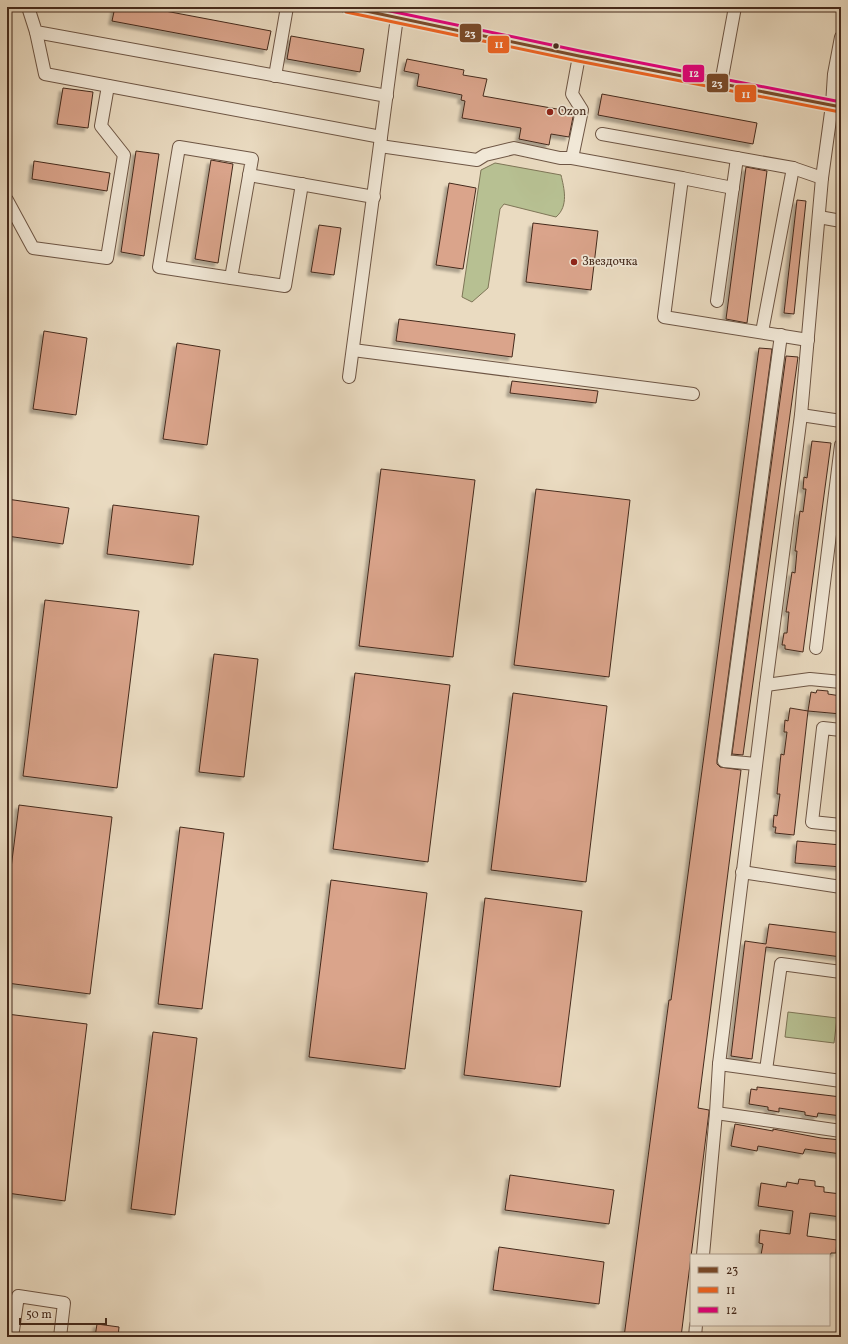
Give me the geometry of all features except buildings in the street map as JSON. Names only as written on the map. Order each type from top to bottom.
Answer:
[{"type":"street","points":[[28,7],[36,32],[45,74],[381,142],[478,160],[485,155],[514,148],[560,158],[572,158],[733,188]]},
{"type":"street","points":[[275,76],[287,7]]},
{"type":"street","points":[[347,7],[579,56],[836,106]]},
{"type":"street","points":[[721,83],[735,7]]},
{"type":"street","points":[[349,377],[397,17]]},
{"type":"street","points":[[36,32],[387,96]]},
{"type":"street","points":[[703,1254],[719,1064],[742,872],[801,415],[822,178],[836,106],[834,74],[841,37]]},
{"type":"street","points":[[572,158],[582,110],[572,94],[579,56]]},
{"type":"street","points":[[7,200],[33,248],[107,258],[124,155],[101,126],[108,86]]},
{"type":"street","points":[[602,134],[793,168],[822,178]]},
{"type":"street","points":[[231,278],[252,159],[179,147],[159,267],[231,278],[285,286],[302,184]]},
{"type":"street","points":[[717,301],[737,158]]},
{"type":"street","points":[[762,332],[793,168]]},
{"type":"street","points":[[249,175],[374,197]]},
{"type":"street","points":[[682,178],[664,317],[808,340]]},
{"type":"street","points":[[819,217],[841,221]]},
{"type":"street","points":[[756,764],[724,761],[781,335]]},
{"type":"street","points":[[352,350],[693,394]]},
{"type":"street","points":[[801,415],[841,421]]},
{"type":"street","points":[[816,648],[841,445]]},
{"type":"street","points":[[766,685],[810,679],[841,682]]},
{"type":"street","points":[[841,730],[823,728],[812,822],[841,825]]},
{"type":"street","points":[[742,872],[841,887]]},
{"type":"street","points":[[766,1070],[781,964],[841,972]]},
{"type":"street","points":[[719,1064],[841,1081]]},
{"type":"street","points":[[716,1113],[841,1131]]},
{"type":"street","points":[[12,1337],[18,1296],[64,1303],[60,1337]]},
{"type":"street","points":[[694,1337],[696,1326]]},
{"type":"green space","points":[[495,163],[561,175],[564,191],[564,202],[563,208],[556,217],[504,204],[500,209],[488,288],[472,302],[462,297],[481,170]]},
{"type":"green space","points":[[788,1012],[837,1018],[834,1043],[785,1037]]},
{"type":"transit line","name":"23","points":[[347,7],[579,56],[841,107]]},
{"type":"transit line","name":"12","points":[[371,7],[580,51],[841,102]]},
{"type":"transit line","name":"11","points":[[346,12],[578,61],[840,112]]},
{"type":"place","name":"Ozon","points":[[550,112]]},
{"type":"place","name":"Звездочка","points":[[574,262]]}]
